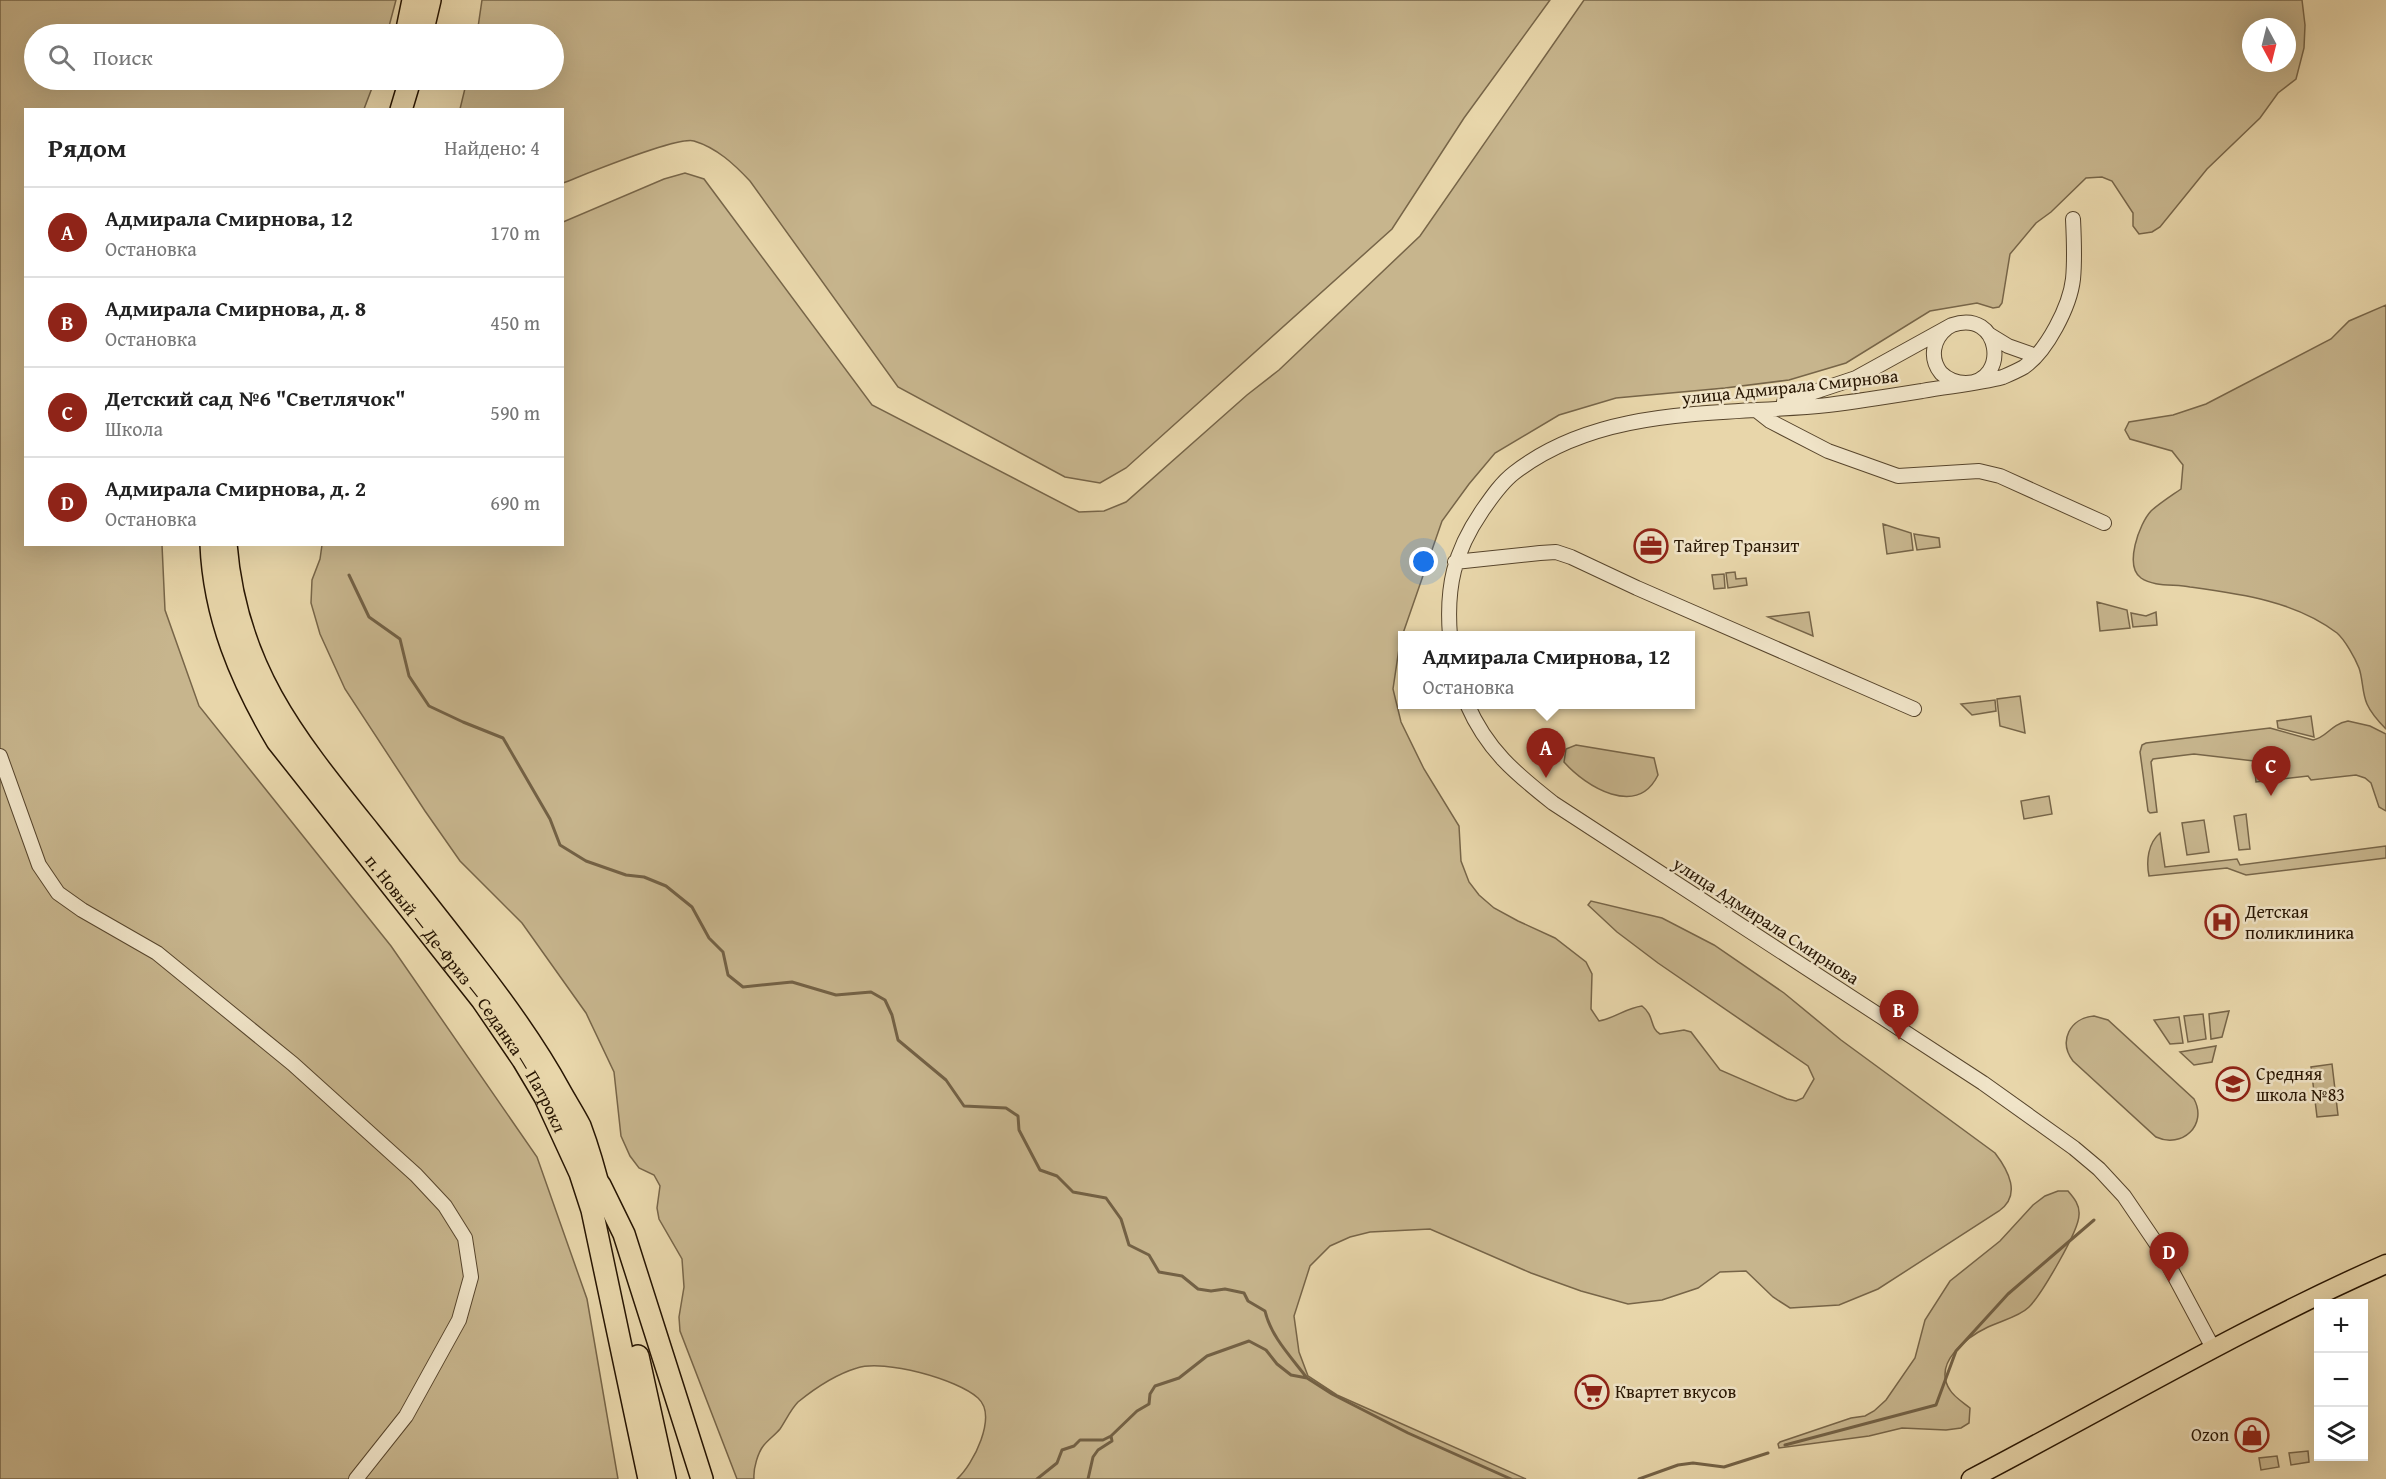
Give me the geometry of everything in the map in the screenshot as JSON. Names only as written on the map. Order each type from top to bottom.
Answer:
[{"type":"highway","points":[[408,24],[413,0]]},
{"type":"highway","points":[[424,24],[430,0]]},
{"type":"highway","points":[[388,108],[393,90]]},
{"type":"highway","points":[[403,108],[407,90]]},
{"type":"highway","name":"п. Новый — Де-Фриз — Седанка — Патрокл","points":[[211,546],[217,600],[227,638],[254,702],[278,741],[482,1000],[524,1060],[545,1097],[580,1173],[592,1210],[649,1479]]},
{"type":"highway","name":"п. Новый — Де-Фриз — Седанка — Патрокл","points":[[226,546],[233,596],[249,650],[293,735],[416,889],[536,1048],[579,1125],[597,1178],[665,1479]]},
{"type":"highway","points":[[597,1178],[624,1234],[702,1479]]},
{"type":"main road","points":[[1971,1479],[2213,1348],[2344,1282],[2386,1264]]},
{"type":"street","name":"улица Адмирала Смирнова","points":[[1450,631],[1448,607],[1455,562],[1470,529],[1512,474],[1558,445],[1598,429],[1638,420],[1828,405],[2003,377],[2024,366],[2036,356],[2051,335],[2070,295],[2074,267],[2073,219]]},
{"type":"street","points":[[1756,410],[1816,393],[1856,378],[1959,322],[1970,322],[2008,346],[2036,356]]},
{"type":"street","points":[[1947,328],[1935,345],[1936,364],[1950,380],[1970,383],[1985,375],[1992,366],[1995,349],[1990,335]]},
{"type":"street","points":[[1756,410],[1770,421],[1828,452],[1898,476],[1979,471],[2000,476],[2104,523]]},
{"type":"street","points":[[1455,562],[1540,553],[1564,554],[1914,708]]},
{"type":"street","name":"улица Адмирала Смирнова","points":[[1469,709],[1491,747],[1519,776],[1553,803],[1983,1083],[2099,1168],[2124,1196],[2160,1249],[2213,1348]]},
{"type":"street","points":[[0,756],[39,865],[58,892],[82,910],[157,953],[293,1064],[416,1175],[445,1206],[465,1238],[471,1277],[459,1320],[406,1416],[356,1479]]},
{"type":"shaded area","points":[[0,0],[396,0],[390,24],[24,24],[24,90],[371,90],[364,108],[24,108],[24,546],[162,546],[165,610],[199,706],[391,946],[537,1157],[587,1299],[618,1479],[0,1479]]},
{"type":"shaded area","points":[[482,0],[1550,0],[1464,118],[1392,229],[1126,468],[1100,483],[1065,477],[898,387],[750,181],[718,152],[694,141],[684,141],[630,157],[564,183],[564,108],[460,108],[465,90],[564,90],[564,24],[478,24]]},
{"type":"shaded area","points":[[1584,0],[2302,0],[2305,25],[2304,48],[2296,79],[2278,93],[2260,118],[2207,169],[2160,227],[2152,232],[2139,234],[2133,226],[2133,213],[2112,181],[2102,177],[2086,178],[2051,212],[2036,223],[2010,254],[2002,303],[1999,307],[1993,308],[1977,303],[1930,311],[1846,363],[1789,380],[1616,398],[1559,415],[1495,453],[1469,484],[1442,521],[1404,631],[1398,631],[1398,655],[1393,689],[1401,722],[1424,769],[1459,826],[1461,861],[1469,882],[1479,895],[1494,908],[1555,938],[1586,962],[1592,974],[1591,1009],[1599,1021],[1642,1006],[1649,1014],[1654,1028],[1660,1034],[1684,1030],[1691,1032],[1720,1070],[1787,1099],[1796,1101],[1803,1098],[1814,1079],[1808,1066],[1658,963],[1617,932],[1588,905],[1591,901],[1662,918],[1714,945],[1784,993],[1841,1040],[1995,1153],[2010,1182],[2010,1198],[2006,1205],[1878,1289],[1839,1305],[1790,1308],[1773,1297],[1746,1271],[1720,1272],[1698,1288],[1662,1300],[1628,1304],[1581,1291],[1531,1273],[1430,1229],[1370,1232],[1350,1237],[1330,1246],[1310,1266],[1294,1316],[1299,1352],[1308,1376],[1337,1395],[1526,1479],[957,1479],[970,1463],[981,1440],[985,1416],[978,1398],[954,1384],[920,1372],[869,1366],[857,1368],[834,1378],[798,1402],[780,1429],[762,1448],[755,1466],[754,1479],[737,1479],[680,1331],[679,1317],[684,1287],[682,1259],[659,1219],[657,1208],[660,1186],[654,1175],[639,1168],[630,1156],[621,1136],[614,1072],[586,1013],[522,923],[460,861],[345,689],[320,634],[311,603],[312,580],[320,559],[322,546],[564,546],[564,222],[664,179],[685,173],[704,179],[872,405],[1079,512],[1104,511],[1126,502],[1247,395],[1279,370],[1420,236]]},
{"type":"shaded area","points":[[2386,305],[2386,729],[2367,704],[2359,668],[2350,649],[2337,633],[2321,622],[2285,606],[2248,596],[2158,584],[2141,578],[2134,564],[2138,535],[2151,511],[2181,489],[2183,465],[2172,451],[2130,439],[2125,430],[2129,422],[2173,415],[2206,404],[2331,339],[2349,321]]},
{"type":"shaded area","points":[[1883,524],[1911,533],[1913,550],[1887,554]]},
{"type":"shaded area","points":[[1914,534],[1939,538],[1940,547],[1917,550]]},
{"type":"shaded area","points":[[1735,572],[1736,579],[1746,578],[1747,585],[1728,588],[1726,573]]},
{"type":"shaded area","points":[[1724,574],[1725,588],[1714,589],[1712,575]]},
{"type":"shaded area","points":[[2097,602],[2127,610],[2130,628],[2100,631]]},
{"type":"shaded area","points":[[1809,612],[1813,636],[1768,617]]},
{"type":"shaded area","points":[[2156,612],[2157,625],[2133,627],[2131,613],[2146,616]]},
{"type":"shaded area","points":[[2020,696],[2025,733],[2000,726],[1997,699]]},
{"type":"shaded area","points":[[1995,700],[1996,711],[1972,715],[1961,704]]},
{"type":"shaded area","points":[[2311,716],[2314,737],[2278,728],[2277,721]]},
{"type":"shaded area","points":[[2348,721],[2370,726],[2386,734],[2386,811],[2379,807],[2371,783],[2356,775],[2311,780],[2308,776],[2256,782],[2254,762],[2280,764],[2194,754],[2153,759],[2151,762],[2157,812],[2148,811],[2140,752],[2142,745],[2146,743],[2270,728],[2313,740]]},
{"type":"shaded area","points":[[1576,745],[1654,758],[1658,775],[1649,788],[1638,795],[1611,794],[1585,781],[1564,762],[1566,749]]},
{"type":"shaded area","points":[[2049,796],[2052,814],[2024,819],[2021,801]]},
{"type":"shaded area","points":[[2246,814],[2250,849],[2239,850],[2234,816]]},
{"type":"shaded area","points":[[2204,820],[2209,852],[2187,855],[2182,823]]},
{"type":"shaded area","points":[[2160,833],[2165,867],[2237,859],[2240,865],[2386,846],[2386,858],[2246,875],[2227,868],[2149,876],[2149,853]]},
{"type":"shaded area","points":[[2229,1011],[2222,1037],[2211,1039],[2209,1014]]},
{"type":"shaded area","points":[[2203,1014],[2206,1039],[2188,1042],[2184,1016]]},
{"type":"shaded area","points":[[2094,1016],[2108,1020],[2194,1099],[2198,1118],[2190,1132],[2175,1140],[2156,1137],[2073,1061],[2067,1046],[2069,1032],[2078,1021]]},
{"type":"shaded area","points":[[2179,1017],[2183,1043],[2170,1044],[2154,1020]]},
{"type":"shaded area","points":[[2216,1046],[2212,1062],[2194,1065],[2180,1052]]},
{"type":"shaded area","points":[[2332,1064],[2338,1115],[2317,1117],[2311,1067]]},
{"type":"shaded area","points":[[2058,1191],[2068,1191],[2078,1205],[2079,1215],[2073,1234],[2042,1290],[2025,1310],[1988,1327],[1962,1344],[1954,1352],[1945,1370],[1950,1390],[1970,1408],[1969,1423],[1961,1428],[1946,1430],[1902,1428],[1869,1436],[1779,1448],[1780,1442],[1851,1418],[1865,1416],[1886,1400],[1915,1358],[1925,1320],[1950,1281],[2000,1241],[2033,1205],[2045,1196]]},
{"type":"shaded area","points":[[2308,1451],[2309,1462],[2291,1465],[2289,1453]]},
{"type":"shaded area","points":[[2277,1456],[2279,1467],[2261,1470],[2259,1458]]},
{"type":"waterway","points":[[349,575],[369,617],[400,639],[409,676],[429,706],[503,738],[550,819],[560,845],[586,861],[626,875],[644,877],[666,886],[692,907],[709,938],[723,952],[728,975],[743,987],[792,982],[836,995],[871,992],[885,1000],[892,1015],[898,1040],[946,1080],[964,1106],[1006,1108],[1018,1116],[1019,1130],[1040,1170],[1057,1176],[1073,1192],[1106,1198],[1121,1219],[1129,1245],[1149,1255],[1159,1272],[1182,1276],[1198,1289],[1211,1291],[1225,1289],[1244,1293],[1248,1301],[1265,1311],[1277,1338],[1307,1378]]},
{"type":"waterway","points":[[1785,1445],[1936,1405],[1956,1351],[2008,1294],[2094,1220]]},
{"type":"waterway","points":[[1037,1479],[1057,1463],[1062,1450],[1074,1446],[1080,1440],[1103,1440],[1111,1436],[1137,1411],[1149,1404],[1150,1394],[1155,1386],[1179,1378],[1207,1356],[1249,1341],[1266,1350],[1277,1364],[1291,1375],[1307,1378],[1332,1394],[1408,1433],[1511,1479]]},
{"type":"waterway","points":[[1088,1479],[1093,1457],[1098,1450],[1112,1441],[1111,1436]]},
{"type":"waterway","points":[[1639,1479],[1678,1465],[1693,1463],[1724,1467],[1768,1453]]},
{"type":"place","name":"Тайгер Транзит","points":[[1651,546]]},
{"type":"place","name":"Адмирала Смирнова, 12","points":[[1546,778]]},
{"type":"place","name":"Детский сад №6 \"Светлячок\"","points":[[2271,796]]},
{"type":"place","name":"Детская поликлиника","points":[[2222,922]]},
{"type":"place","name":"Адмирала Смирнова, д. 8","points":[[1899,1040]]},
{"type":"place","name":"Средняя школа №83","points":[[2233,1084]]},
{"type":"place","name":"Адмирала Смирнова, д. 2","points":[[2169,1282]]},
{"type":"place","name":"Квартет вкусов","points":[[1592,1392]]},
{"type":"place","name":"Ozon","points":[[2252,1435]]}]
